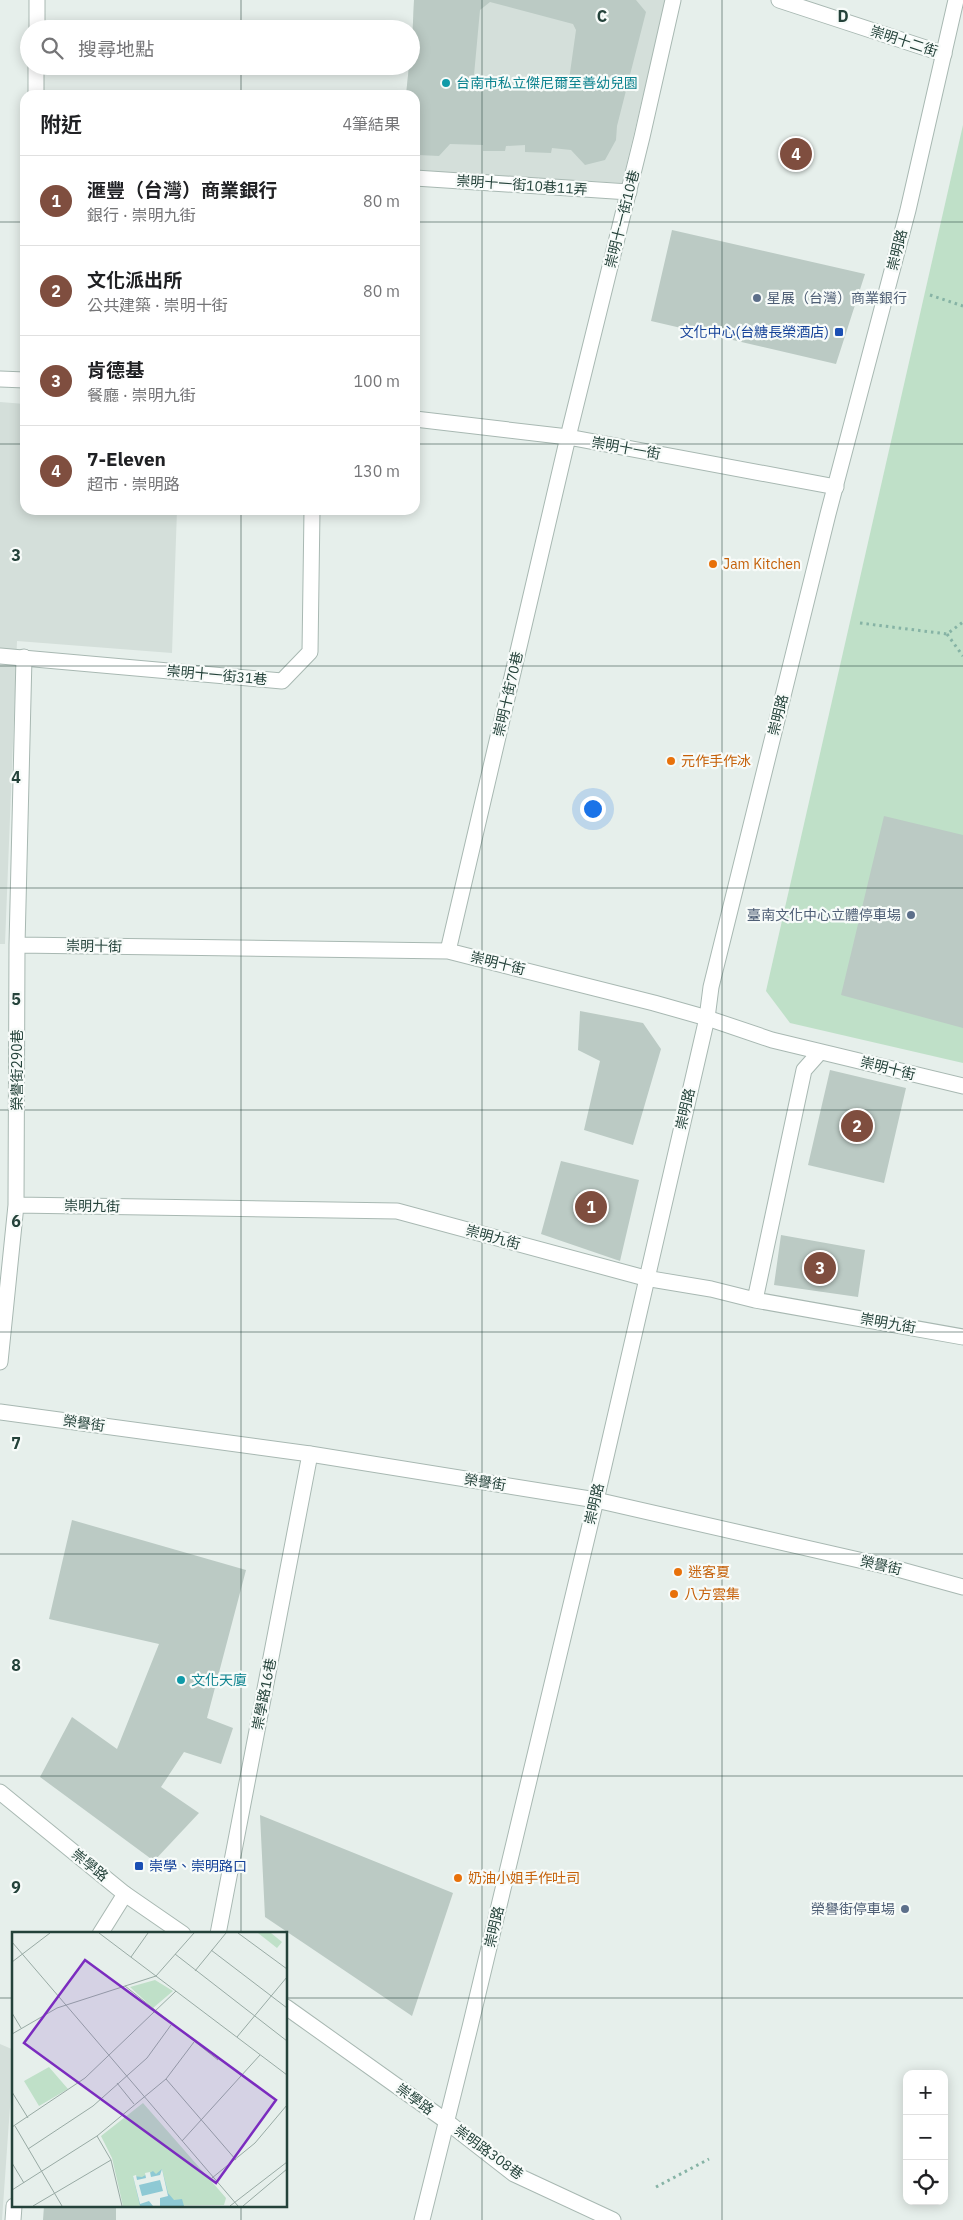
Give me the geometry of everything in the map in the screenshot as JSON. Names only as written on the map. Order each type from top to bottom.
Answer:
[{"type":"street","points":[[37,0],[37,20]]},
{"type":"street","name":"崇明十一街10巷","points":[[568,437],[629,192],[673,0]]},
{"type":"street","name":"崇明十二街","points":[[779,0],[944,54]]},
{"type":"street","name":"崇明路","points":[[422,2220],[596,1500],[645,1278],[706,1018],[711,987],[836,486],[908,210],[956,0]]},
{"type":"street","points":[[36,75],[36,90]]},
{"type":"street","name":"崇明十一街10巷11弄","points":[[420,178],[629,192]]},
{"type":"street","points":[[0,379],[20,380]]},
{"type":"street","name":"崇明十一街","points":[[420,420],[568,437],[836,486]]},
{"type":"street","name":"崇明十街70巷","points":[[448,950],[568,437]]},
{"type":"street","name":"崇明十一街31巷","points":[[0,656],[282,681],[310,652],[312,515]]},
{"type":"street","name":"榮譽街290巷","points":[[0,1362],[16,1205],[17,944],[24,657]]},
{"type":"street","name":"崇明十街","points":[[17,944],[448,950],[706,1018],[772,1040],[963,1086]]},
{"type":"street","points":[[755,1300],[804,1070],[820,1052]]},
{"type":"street","name":"崇明九街","points":[[16,1205],[397,1211],[645,1278],[711,1289],[755,1300],[963,1336]]},
{"type":"street","name":"榮譽街","points":[[0,1412],[310,1454],[596,1500],[894,1568],[963,1587]]},
{"type":"street","name":"崇學路16巷","points":[[218,1932],[310,1454]]},
{"type":"street","name":"崇學路","points":[[0,1792],[125,1894],[180,1932]]},
{"type":"street","points":[[101,1932],[125,1894]]},
{"type":"street","name":"崇學路","points":[[288,2008],[446,2121]]},
{"type":"street","name":"崇明路308巷","points":[[446,2121],[514,2174],[613,2220]]},
{"type":"path","points":[[930,295],[963,306]]},
{"type":"path","points":[[860,624],[947,634],[963,622]]},
{"type":"path","points":[[947,634],[963,656]]},
{"type":"path","points":[[656,2186],[709,2159]]},
{"type":"shaded area","name":"台南市私立傑尼爾至善幼兒園","points":[[414,0],[666,0],[622,183],[420,171],[420,90],[407,90],[408,75],[420,75],[420,20],[413,20]]},
{"type":"shaded area","points":[[0,402],[20,404],[20,515],[177,515],[172,653],[17,641],[5,944],[0,944]]},
{"type":"shaded area","points":[[0,2044],[12,2049],[12,2078],[2,2220],[0,2220]]},
{"type":"green space","points":[[963,125],[963,1063],[790,1023],[766,991]]},
{"type":"building","name":"台南市私立傑尼爾至善幼兒園","points":[[414,0],[636,0],[646,12],[617,126],[616,140],[605,160],[585,165],[571,150],[552,148],[551,153],[525,152],[525,145],[506,146],[505,151],[483,151],[483,145],[450,144],[439,156],[420,155],[420,90],[407,90],[408,75],[420,75],[420,20],[413,20]],"holes":[[[490,2],[573,24],[576,30],[568,87],[558,80],[553,91],[487,88],[484,80],[474,75],[480,10]]]},
{"type":"building","name":"星展（台灣）商業銀行","points":[[672,230],[865,274],[836,364],[651,321]]},
{"type":"building","name":"臺南文化中心立體停車場","points":[[884,816],[963,835],[963,1028],[841,995]]},
{"type":"building","points":[[580,1011],[643,1023],[661,1049],[633,1145],[584,1130],[600,1061],[578,1050]]},
{"type":"building","points":[[830,1070],[906,1088],[884,1183],[808,1165]]},
{"type":"building","points":[[561,1161],[639,1180],[620,1261],[541,1234]]},
{"type":"building","points":[[781,1235],[865,1250],[858,1297],[774,1285]]},
{"type":"building","name":"文化天廈","points":[[72,1520],[246,1570],[207,1718],[233,1728],[221,1764],[184,1752],[161,1787],[199,1813],[154,1861],[40,1777],[72,1717],[117,1749],[159,1644],[49,1619]]},
{"type":"building","points":[[260,1815],[453,1893],[412,2016],[265,1917]]},
{"type":"building","points":[[44,2208],[116,2208],[116,2220],[43,2220]]},
{"type":"place","name":"台南市私立傑尼爾至善幼兒園","points":[[446,83]]},
{"type":"place","name":"7-Eleven","points":[[796,154]]},
{"type":"place","name":"星展（台灣）商業銀行","points":[[757,298]]},
{"type":"place","name":"文化中心(台糖長榮酒店)","points":[[839,332]]},
{"type":"place","name":"Jam Kitchen","points":[[713,564]]},
{"type":"place","name":"元作手作冰","points":[[671,761]]},
{"type":"place","name":"臺南文化中心立體停車場","points":[[911,915]]},
{"type":"place","name":"文化派出所","points":[[857,1126]]},
{"type":"place","name":"滙豐（台灣）商業銀行","points":[[591,1207]]},
{"type":"place","name":"肯德基","points":[[820,1268]]},
{"type":"place","name":"迷客夏","points":[[678,1572]]},
{"type":"place","name":"八方雲集","points":[[674,1594]]},
{"type":"place","name":"文化天廈","points":[[181,1680]]},
{"type":"place","name":"崇學、崇明路口","points":[[139,1866]]},
{"type":"place","name":"奶油小姐手作吐司","points":[[458,1878]]},
{"type":"place","name":"榮譽街停車場","points":[[905,1909]]}]
